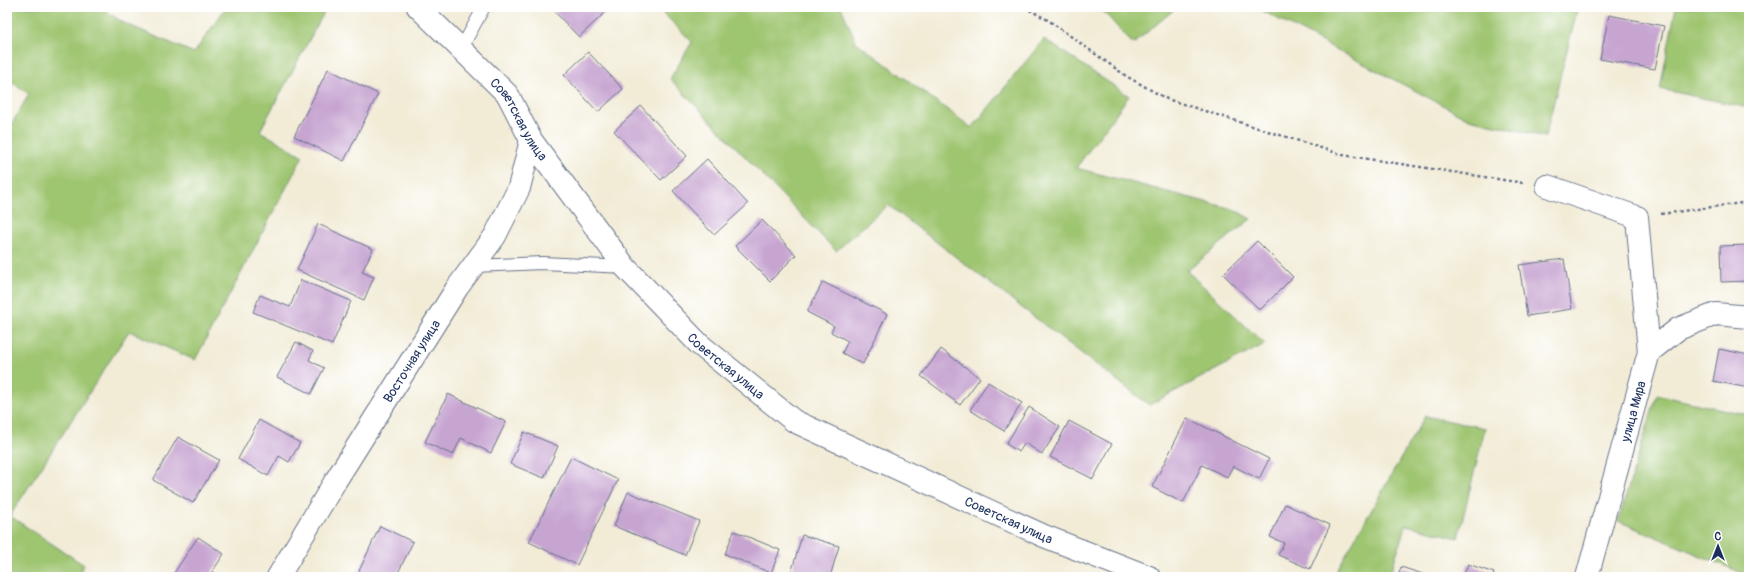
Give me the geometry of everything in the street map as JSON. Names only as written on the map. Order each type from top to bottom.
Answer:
[{"type":"street","name":"Советская улица","points":[[418,7],[508,95],[531,140],[625,267],[699,344],[794,421],[1044,536],[1149,577]]},
{"type":"street","name":"Восточная улица","points":[[278,577],[340,473],[457,288],[495,236],[518,188],[531,140]]},
{"type":"street","points":[[1547,186],[1637,217]]},
{"type":"street","name":"улица Мира","points":[[1587,577],[1648,352],[1637,217]]},
{"type":"street","points":[[1648,352],[1678,329],[1716,314],[1749,317]]},
{"type":"lane","points":[[460,49],[484,7]]},
{"type":"lane","points":[[473,266],[542,263],[625,267]]},
{"type":"path","points":[[1024,7],[1048,20],[1126,76],[1167,99],[1343,155],[1547,186]]},
{"type":"path","points":[[1637,217],[1749,202]]},
{"type":"green space","points":[[7,7],[101,7],[122,22],[194,53],[226,7],[327,7],[260,131],[303,156],[195,360],[129,331],[10,516],[84,565],[77,577],[7,577],[7,132],[29,94],[7,78]]},
{"type":"green space","points":[[657,7],[841,7],[856,42],[972,128],[1044,39],[1129,96],[1076,168],[1233,209],[1251,219],[1187,271],[1265,344],[1149,405],[888,205],[836,251],[670,79],[692,42]]},
{"type":"green space","points":[[1099,7],[1177,7],[1133,44]]},
{"type":"green space","points":[[1255,7],[1578,7],[1545,137],[1469,119]]},
{"type":"green space","points":[[1676,7],[1749,7],[1749,108],[1660,89]]},
{"type":"green space","points":[[1657,395],[1749,415],[1749,576],[1618,521]]},
{"type":"green space","points":[[1425,416],[1485,428],[1458,538],[1406,525],[1389,577],[1333,577]]},
{"type":"building","points":[[550,7],[611,7],[579,37]]},
{"type":"building","points":[[1609,15],[1664,26],[1655,69],[1600,59]]},
{"type":"building","points":[[588,52],[623,89],[598,112],[564,75]]},
{"type":"building","points":[[328,69],[378,94],[344,161],[294,136]]},
{"type":"building","points":[[641,106],[687,156],[661,180],[614,131]]},
{"type":"building","points":[[707,159],[748,204],[714,235],[673,191]]},
{"type":"building","points":[[762,220],[796,255],[770,281],[735,246]]},
{"type":"building","points":[[318,224],[373,249],[362,272],[374,277],[364,300],[297,270]]},
{"type":"building","points":[[1257,241],[1293,277],[1260,310],[1223,274]]},
{"type":"building","points":[[1749,245],[1749,281],[1721,282],[1720,246]]},
{"type":"building","points":[[1564,259],[1572,309],[1527,316],[1519,265]]},
{"type":"building","points":[[301,280],[351,301],[332,345],[253,312],[260,295],[290,307]]},
{"type":"building","points":[[823,282],[887,314],[863,364],[842,353],[848,341],[831,332],[834,326],[807,312]]},
{"type":"building","points":[[296,342],[313,351],[309,360],[324,368],[311,394],[277,377]]},
{"type":"building","points":[[941,349],[980,378],[960,405],[921,376]]},
{"type":"building","points":[[1719,349],[1749,355],[1749,388],[1713,381]]},
{"type":"building","points":[[988,382],[1022,403],[1004,431],[970,410]]},
{"type":"building","points":[[448,394],[506,422],[491,453],[461,438],[453,455],[425,442]]},
{"type":"building","points":[[1029,407],[1060,427],[1042,454],[1025,443],[1019,452],[1006,444]]},
{"type":"building","points":[[1187,418],[1269,459],[1259,479],[1233,466],[1227,477],[1202,465],[1183,503],[1152,487]]},
{"type":"building","points":[[259,420],[300,443],[289,462],[279,456],[268,476],[238,459]]},
{"type":"building","points":[[1069,421],[1112,444],[1093,479],[1050,457]]},
{"type":"building","points":[[524,432],[558,446],[544,478],[510,464]]},
{"type":"building","points":[[178,437],[219,460],[193,503],[153,480]]},
{"type":"building","points":[[571,457],[618,480],[577,565],[529,542]]},
{"type":"building","points":[[628,492],[699,521],[685,555],[614,526]]},
{"type":"building","points":[[1285,504],[1330,525],[1310,569],[1278,555],[1284,543],[1270,537]]},
{"type":"building","points":[[380,526],[413,542],[396,577],[371,577],[359,571]]},
{"type":"building","points":[[734,531],[780,550],[771,573],[725,554]]},
{"type":"building","points":[[802,535],[839,546],[830,577],[790,577]]},
{"type":"building","points":[[198,537],[224,554],[212,572],[220,577],[180,577],[174,573]]},
{"type":"building","points":[[1468,564],[1494,573],[1493,577],[1463,577]]},
{"type":"building","points":[[1401,567],[1432,577],[1398,577]]}]
